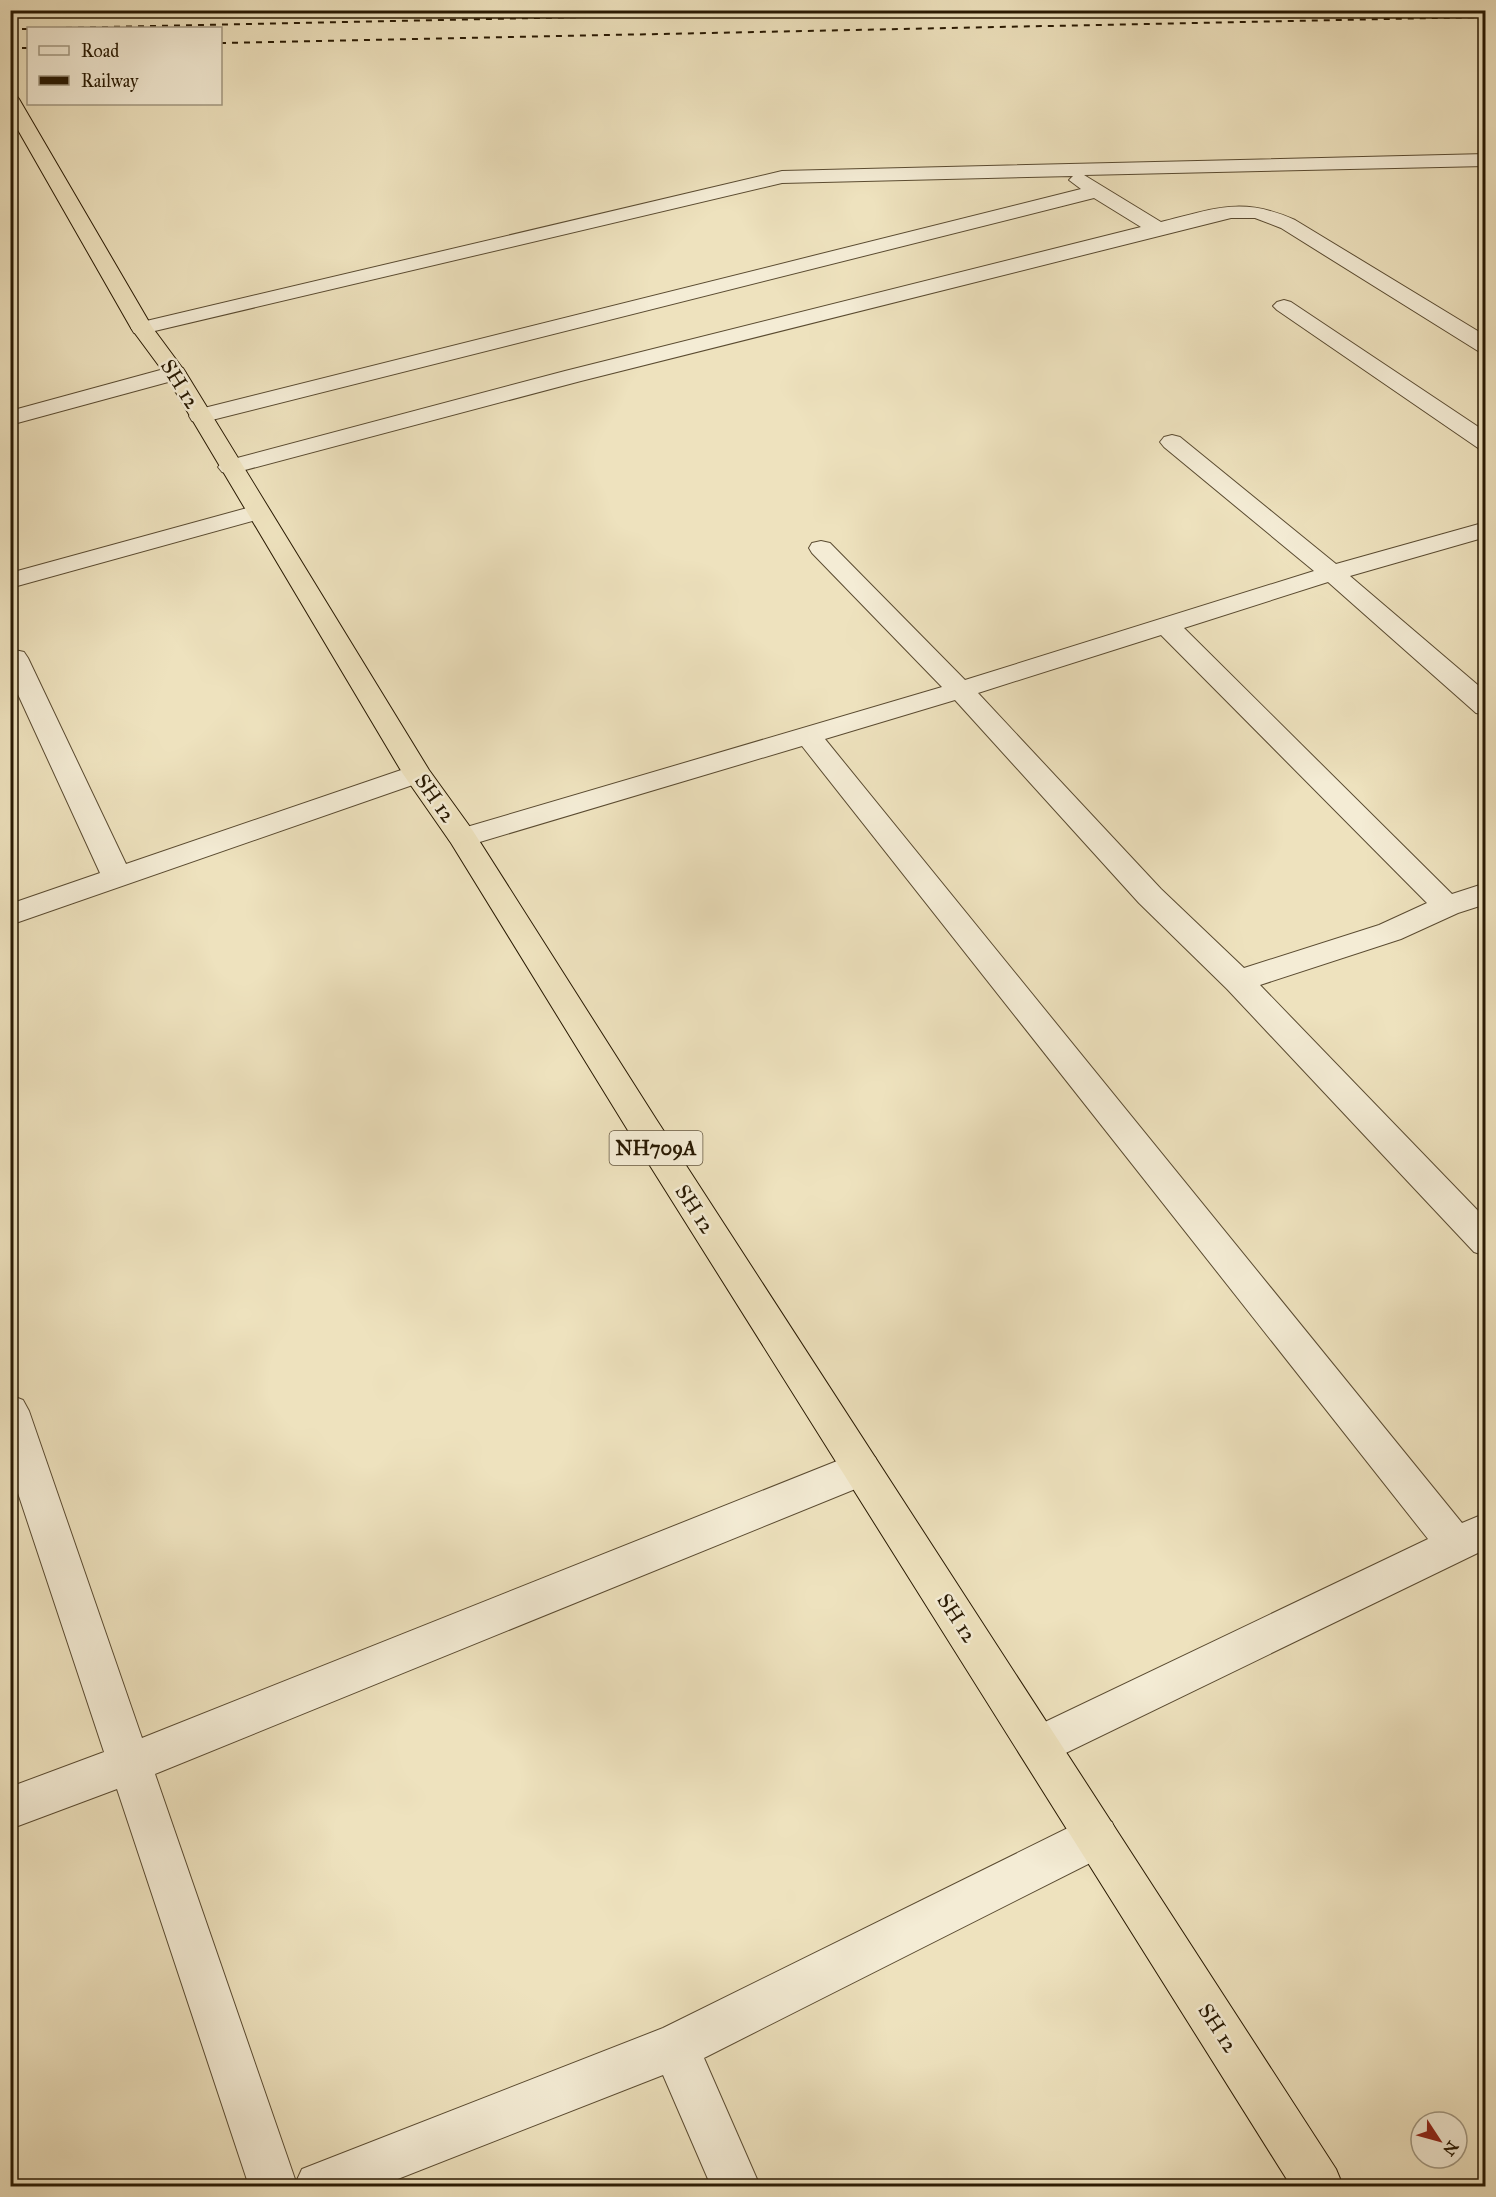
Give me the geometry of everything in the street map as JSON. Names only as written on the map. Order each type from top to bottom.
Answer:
[{"type":"highway","name":"SH 12","points":[[10,99],[142,328],[175,373],[417,774],[463,838],[644,1128],[1319,2187]]},
{"type":"street","points":[[142,328],[782,177],[1485,160]]},
{"type":"street","points":[[1063,169],[1158,229]]},
{"type":"street","points":[[200,416],[1098,191]]},
{"type":"street","points":[[230,467],[573,376],[1158,229],[1245,210],[1269,215],[1288,224],[1485,346]]},
{"type":"street","points":[[1284,306],[1485,443]]},
{"type":"street","points":[[10,418],[175,373]]},
{"type":"street","points":[[1172,442],[1332,573],[1485,707]]},
{"type":"street","points":[[10,581],[258,512]]},
{"type":"street","points":[[463,838],[808,736],[1332,573],[1485,529]]},
{"type":"street","points":[[821,548],[960,690],[1150,896],[1472,1208],[1485,1242]]},
{"type":"street","points":[[1166,626],[1447,906]]},
{"type":"street","points":[[15,658],[117,877]]},
{"type":"street","points":[[808,736],[1471,1537],[1039,1746]]},
{"type":"street","points":[[10,915],[417,774]]},
{"type":"street","points":[[1238,981],[1390,932],[1447,906],[1485,893]]},
{"type":"street","points":[[10,1411],[273,2187]]},
{"type":"street","points":[[10,1808],[131,1763],[861,1469]]},
{"type":"street","points":[[319,2187],[675,2047],[1096,1837]]},
{"type":"street","points":[[675,2047],[736,2187]]},
{"type":"railway","points":[[102,27],[926,10]]},
{"type":"railway","points":[[222,43],[1486,17]]},
{"type":"railway","points":[[10,29],[27,29]]},
{"type":"railway","points":[[10,48],[27,48]]}]
